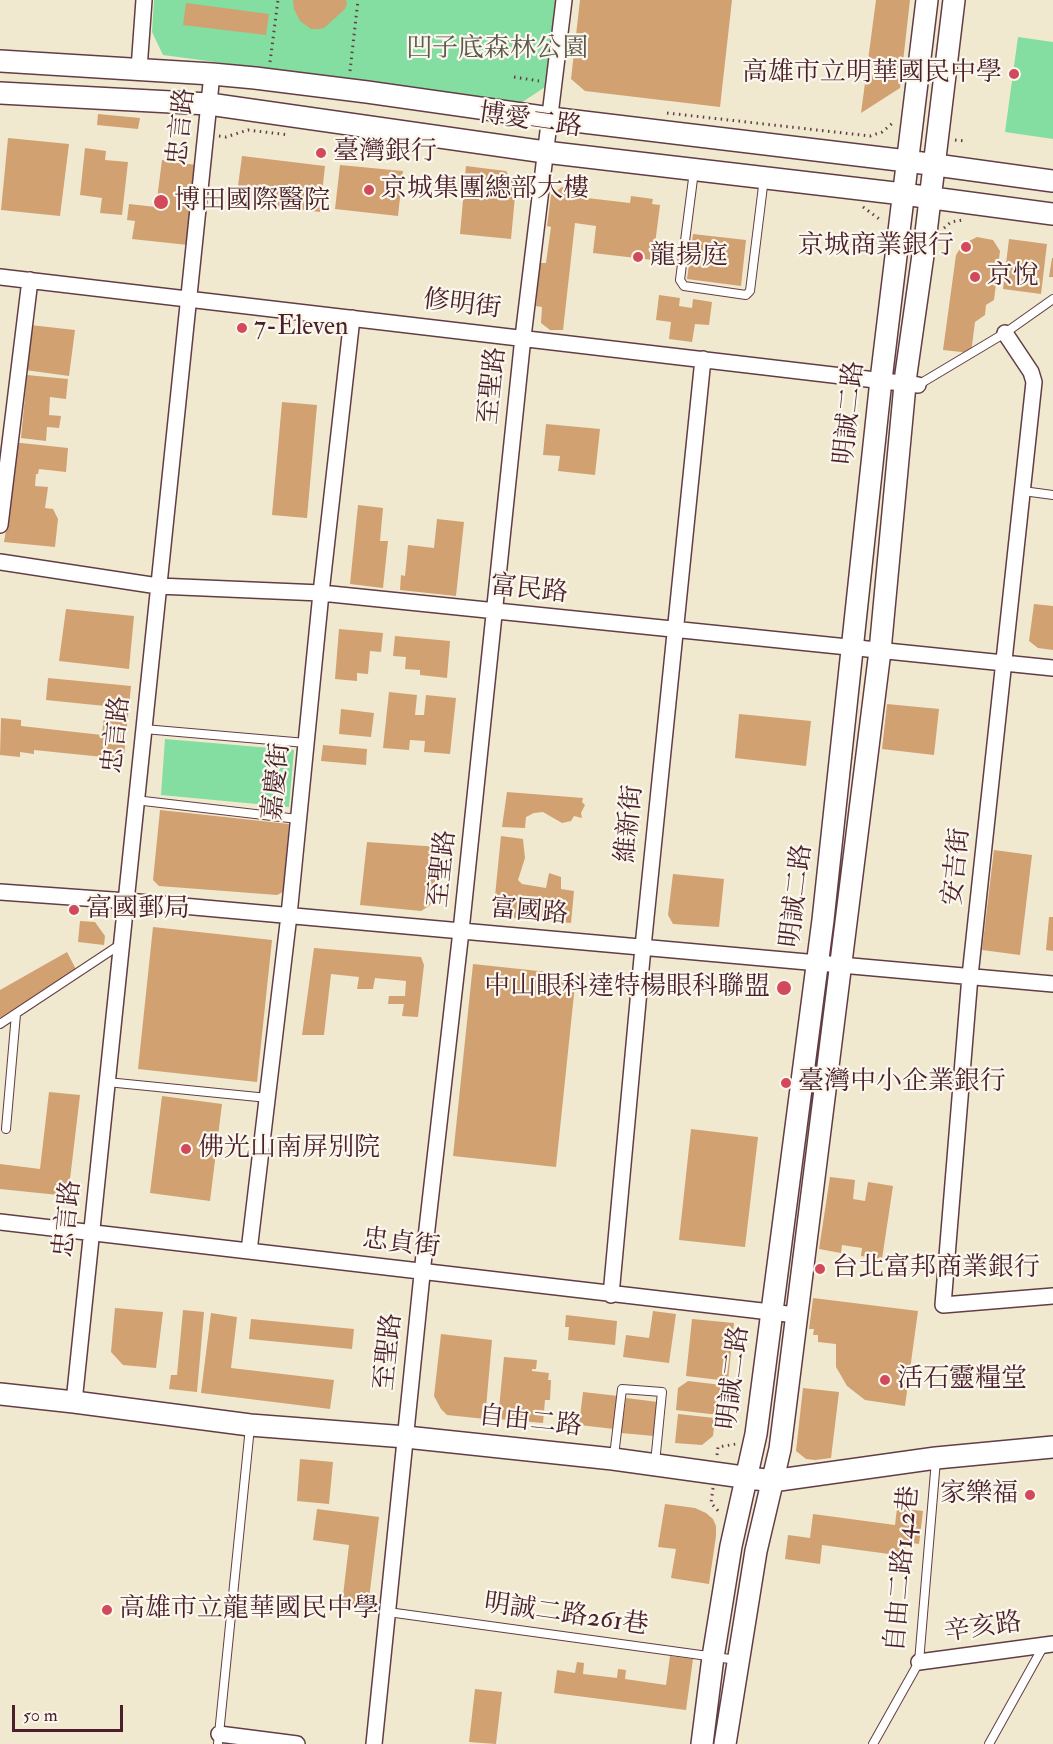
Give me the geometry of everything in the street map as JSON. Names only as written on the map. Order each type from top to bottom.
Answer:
[{"type":"street","points":[[139,69],[144,0]]},
{"type":"street","name":"至聖路","points":[[374,1744],[422,1272],[496,611],[523,338],[564,0]]},
{"type":"street","name":"明誠二路","points":[[702,1744],[731,1546],[756,1434],[817,963],[881,380],[927,0]]},
{"type":"street","name":"明誠二路","points":[[725,1744],[756,1551],[780,1449],[880,651],[954,0]]},
{"type":"street","name":"博愛二路","points":[[0,61],[212,74],[367,92],[550,118],[934,164],[1053,181]]},
{"type":"street","name":"忠言路","points":[[74,1402],[212,74]]},
{"type":"street","name":"博愛二路","points":[[0,93],[209,104],[544,152],[1053,214]]},
{"type":"street","name":"修明街","points":[[0,277],[912,384]]},
{"type":"street","points":[[0,525],[30,280]]},
{"type":"street","name":"嘉慶街","points":[[249,1251],[289,915],[321,593],[352,318]]},
{"type":"street","name":"安吉街","points":[[1005,333],[1031,372],[1035,382],[970,976],[943,1305],[1053,1296]]},
{"type":"street","name":"維新街","points":[[611,1294],[703,359]]},
{"type":"street","name":"富民路","points":[[0,562],[158,586],[321,593],[1053,668]]},
{"type":"street","name":"富國路","points":[[0,892],[289,915],[1053,984]]},
{"type":"street","name":"忠貞街","points":[[0,1223],[796,1315]]},
{"type":"street","name":"自由二路","points":[[0,1394],[250,1425],[405,1437],[613,1459],[772,1481],[936,1458],[1053,1447]]},
{"type":"street","name":"辛亥路","points":[[919,1662],[1048,1645]]},
{"type":"street","points":[[219,1739],[297,1744]]},
{"type":"lane","points":[[694,170],[680,280],[684,286],[746,295],[750,291],[764,178]]},
{"type":"lane","points":[[912,384],[1005,333],[1053,299]]},
{"type":"lane","points":[[1023,491],[1053,495]]},
{"type":"lane","points":[[144,729],[306,743]]},
{"type":"lane","points":[[135,800],[298,819]]},
{"type":"lane","points":[[0,1024],[122,944]]},
{"type":"lane","points":[[6,1130],[16,1014]]},
{"type":"lane","points":[[107,1082],[268,1098]]},
{"type":"lane","points":[[613,1459],[622,1389],[662,1392],[655,1465]]},
{"type":"lane","points":[[219,1739],[250,1425]]},
{"type":"lane","name":"自由二路142巷","points":[[873,1744],[919,1662],[936,1458]]},
{"type":"lane","name":"明誠二路261巷","points":[[388,1612],[739,1661]]},
{"type":"lane","points":[[989,1744],[1048,1645]]},
{"type":"path","points":[[270,62],[278,0]]},
{"type":"path","points":[[350,71],[358,0]]},
{"type":"path","points":[[514,76],[554,83]]},
{"type":"path","points":[[667,113],[870,136],[882,132],[899,116]]},
{"type":"green space","name":"凹子底森林公園","points":[[154,0],[556,0],[545,87],[521,103],[163,55],[152,32]]},
{"type":"green space","points":[[1018,37],[1053,42],[1053,139],[1005,132]]},
{"type":"green space","points":[[165,739],[294,750],[289,807],[161,795]]},
{"type":"building","points":[[293,0],[346,0],[347,4],[345,9],[324,28],[311,29],[300,21],[294,9]]},
{"type":"building","points":[[580,0],[732,0],[720,107],[585,91],[571,79]]},
{"type":"building","points":[[876,0],[910,0],[900,88],[861,113]]},
{"type":"building","points":[[186,3],[269,14],[266,35],[183,25]]},
{"type":"building","points":[[98,114],[140,118],[138,129],[97,125]]},
{"type":"building","points":[[8,138],[69,144],[60,216],[1,210]]},
{"type":"building","points":[[85,148],[106,151],[105,160],[128,162],[122,215],[100,213],[102,198],[80,195]]},
{"type":"building","points":[[242,156],[325,166],[320,212],[236,201]]},
{"type":"building","name":"博田國際醫院","points":[[162,160],[196,165],[188,245],[132,239],[135,221],[127,220],[129,204],[156,207]]},
{"type":"building","name":"京城集團總部大樓","points":[[340,165],[403,171],[398,216],[335,209]]},
{"type":"building","points":[[466,166],[506,171],[516,186],[511,239],[460,234]]},
{"type":"building","name":"龍揚庭","points":[[562,187],[589,190],[587,198],[630,203],[631,196],[653,199],[652,204],[660,205],[653,260],[593,253],[596,226],[575,223],[563,330],[550,330],[541,323],[542,307],[536,306],[540,263],[546,263],[551,227],[547,226],[551,195]]},
{"type":"building","points":[[693,234],[746,240],[741,286],[687,279]]},
{"type":"building","name":"京悅","points":[[977,237],[993,240],[1000,251],[994,300],[986,305],[985,315],[975,322],[971,353],[943,350],[956,255],[963,244]]},
{"type":"building","points":[[1009,239],[1047,244],[1041,294],[1003,289]]},
{"type":"building","points":[[1052,258],[1053,277],[1049,277]]},
{"type":"building","points":[[659,295],[680,298],[679,306],[692,308],[693,299],[712,302],[709,325],[695,324],[692,342],[669,339],[671,322],[656,320]]},
{"type":"building","points":[[30,325],[75,330],[69,376],[25,370]]},
{"type":"building","points":[[27,375],[68,379],[66,399],[50,397],[49,415],[61,416],[59,428],[47,427],[46,441],[21,438]]},
{"type":"building","points":[[282,402],[317,405],[307,518],[272,515]]},
{"type":"building","points":[[546,424],[600,429],[595,475],[558,471],[560,456],[543,455]]},
{"type":"building","points":[[12,442],[68,448],[66,472],[39,469],[36,474],[35,486],[48,487],[45,508],[53,509],[58,519],[55,547],[4,542],[6,530],[2,530]]},
{"type":"building","points":[[358,505],[383,508],[380,541],[388,541],[383,588],[350,584]]},
{"type":"building","points":[[437,519],[464,522],[456,596],[400,590],[401,575],[405,576],[408,545],[434,548]]},
{"type":"building","points":[[1034,604],[1053,606],[1053,650],[1038,648],[1029,641]]},
{"type":"building","points":[[66,609],[134,616],[129,669],[59,661]]},
{"type":"building","points":[[339,629],[383,633],[381,652],[370,651],[368,674],[357,673],[357,681],[335,679]]},
{"type":"building","points":[[395,636],[450,641],[447,678],[420,675],[420,670],[405,669],[406,657],[393,656]]},
{"type":"building","points":[[48,678],[131,686],[123,765],[103,763],[103,757],[34,750],[34,754],[20,752],[20,757],[0,755],[1,718],[21,720],[21,726],[102,735],[105,706],[46,700]]},
{"type":"building","points":[[389,692],[417,695],[415,715],[424,715],[426,695],[456,698],[450,754],[424,752],[425,741],[410,740],[409,750],[383,748]]},
{"type":"building","points":[[887,704],[939,709],[934,755],[882,749]]},
{"type":"building","points":[[341,709],[374,713],[371,737],[339,734]]},
{"type":"building","points":[[739,714],[811,721],[806,766],[735,758]]},
{"type":"building","points":[[323,745],[367,749],[366,765],[321,761]]},
{"type":"building","points":[[507,792],[583,798],[582,802],[585,805],[581,813],[582,818],[574,816],[571,821],[562,823],[543,812],[534,813],[526,817],[525,828],[502,827]]},
{"type":"building","points":[[160,810],[289,824],[283,892],[277,895],[159,886],[153,880]]},
{"type":"building","points":[[501,836],[523,839],[525,858],[518,880],[522,884],[546,888],[549,873],[561,877],[561,889],[574,891],[571,923],[514,918],[514,908],[494,906]]},
{"type":"building","points":[[367,842],[439,847],[433,902],[421,911],[360,905]]},
{"type":"building","points":[[994,850],[1032,855],[1020,955],[982,950]]},
{"type":"building","points":[[673,874],[724,879],[719,927],[673,924],[668,915]]},
{"type":"building","points":[[1049,917],[1053,917],[1053,951],[1046,950]]},
{"type":"building","points":[[80,921],[95,922],[105,936],[104,945],[78,942]]},
{"type":"building","points":[[153,927],[272,940],[257,1082],[138,1069]]},
{"type":"building","points":[[314,948],[421,957],[424,965],[418,1017],[402,1016],[404,1004],[388,1004],[389,996],[405,996],[406,981],[375,978],[373,989],[357,989],[359,977],[331,974],[324,1035],[302,1035]]},
{"type":"building","points":[[67,952],[80,977],[3,1019],[0,1017],[0,990]]},
{"type":"building","points":[[473,964],[576,975],[556,1167],[453,1156]]},
{"type":"building","points":[[49,1092],[80,1095],[68,1196],[0,1189],[0,1164],[40,1169]]},
{"type":"building","name":"佛光山南屏別院","points":[[162,1096],[222,1104],[210,1201],[150,1193]]},
{"type":"building","points":[[691,1129],[758,1137],[745,1247],[679,1240]]},
{"type":"building","points":[[830,1177],[855,1180],[853,1199],[865,1201],[868,1182],[893,1186],[882,1259],[861,1256],[862,1248],[842,1245],[841,1253],[819,1249]]},
{"type":"building","points":[[813,1298],[918,1311],[905,1406],[865,1400],[847,1386],[836,1367],[836,1344],[818,1342],[818,1335],[813,1335],[814,1329],[809,1329]]},
{"type":"building","points":[[115,1308],[163,1312],[156,1368],[123,1365],[111,1352]]},
{"type":"building","points":[[183,1310],[204,1312],[197,1392],[169,1389],[171,1375],[177,1375]]},
{"type":"building","points":[[653,1311],[676,1314],[669,1363],[623,1357],[626,1335],[649,1338]]},
{"type":"building","points":[[211,1313],[237,1317],[231,1368],[334,1380],[330,1409],[201,1393]]},
{"type":"building","points":[[566,1315],[617,1321],[615,1345],[568,1340],[569,1327],[565,1327]]},
{"type":"building","points":[[251,1319],[354,1329],[352,1349],[249,1339]]},
{"type":"building","points":[[692,1319],[734,1323],[728,1381],[686,1376]]},
{"type":"building","points":[[441,1334],[492,1340],[485,1419],[447,1415],[434,1396]]},
{"type":"building","points":[[504,1357],[537,1360],[536,1369],[532,1371],[549,1373],[550,1400],[545,1400],[543,1423],[498,1419]]},
{"type":"building","points":[[688,1381],[730,1386],[727,1416],[676,1410],[678,1388]]},
{"type":"building","points":[[803,1388],[839,1392],[831,1458],[806,1459],[796,1451]]},
{"type":"building","points":[[583,1392],[618,1396],[614,1429],[579,1425]]},
{"type":"building","points":[[626,1398],[658,1402],[654,1436],[621,1433]]},
{"type":"building","points":[[678,1414],[715,1418],[713,1436],[702,1445],[675,1443]]},
{"type":"building","points":[[300,1459],[333,1462],[329,1504],[297,1501]]},
{"type":"building","points":[[665,1504],[695,1508],[713,1519],[716,1536],[709,1584],[671,1578],[676,1549],[658,1547]]},
{"type":"building","points":[[897,1508],[923,1511],[919,1544],[906,1542],[904,1556],[822,1545],[820,1564],[785,1559],[788,1535],[810,1538],[813,1514],[895,1525]]},
{"type":"building","points":[[317,1509],[379,1517],[368,1607],[342,1604],[349,1545],[313,1540]]},
{"type":"building","points":[[670,1656],[693,1659],[686,1710],[554,1693],[557,1670],[575,1673],[577,1662],[584,1663],[583,1674],[617,1678],[618,1669],[626,1670],[625,1679],[666,1685]]},
{"type":"building","points":[[475,1689],[502,1692],[496,1744],[469,1742]]},
{"type":"place","name":"高雄市立明華國民中學","points":[[1014,74]]},
{"type":"place","name":"臺灣銀行","points":[[321,153]]},
{"type":"place","name":"京城集團總部大樓","points":[[369,190]]},
{"type":"place","name":"博田國際醫院","points":[[161,202]]},
{"type":"place","name":"京城商業銀行","points":[[966,247]]},
{"type":"place","name":"龍揚庭","points":[[638,257]]},
{"type":"place","name":"京悅","points":[[975,277]]},
{"type":"place","name":"7-Eleven","points":[[242,328]]},
{"type":"place","name":"富國郵局","points":[[74,910]]},
{"type":"place","name":"中山眼科達特楊眼科聯盟","points":[[784,988]]},
{"type":"place","name":"臺灣中小企業銀行","points":[[786,1083]]},
{"type":"place","name":"佛光山南屏別院","points":[[186,1149]]},
{"type":"place","name":"台北富邦商業銀行","points":[[820,1269]]},
{"type":"place","name":"活石靈糧堂","points":[[885,1380]]},
{"type":"place","name":"家樂福","points":[[1030,1495]]},
{"type":"place","name":"高雄市立龍華國民中學","points":[[107,1610]]}]
